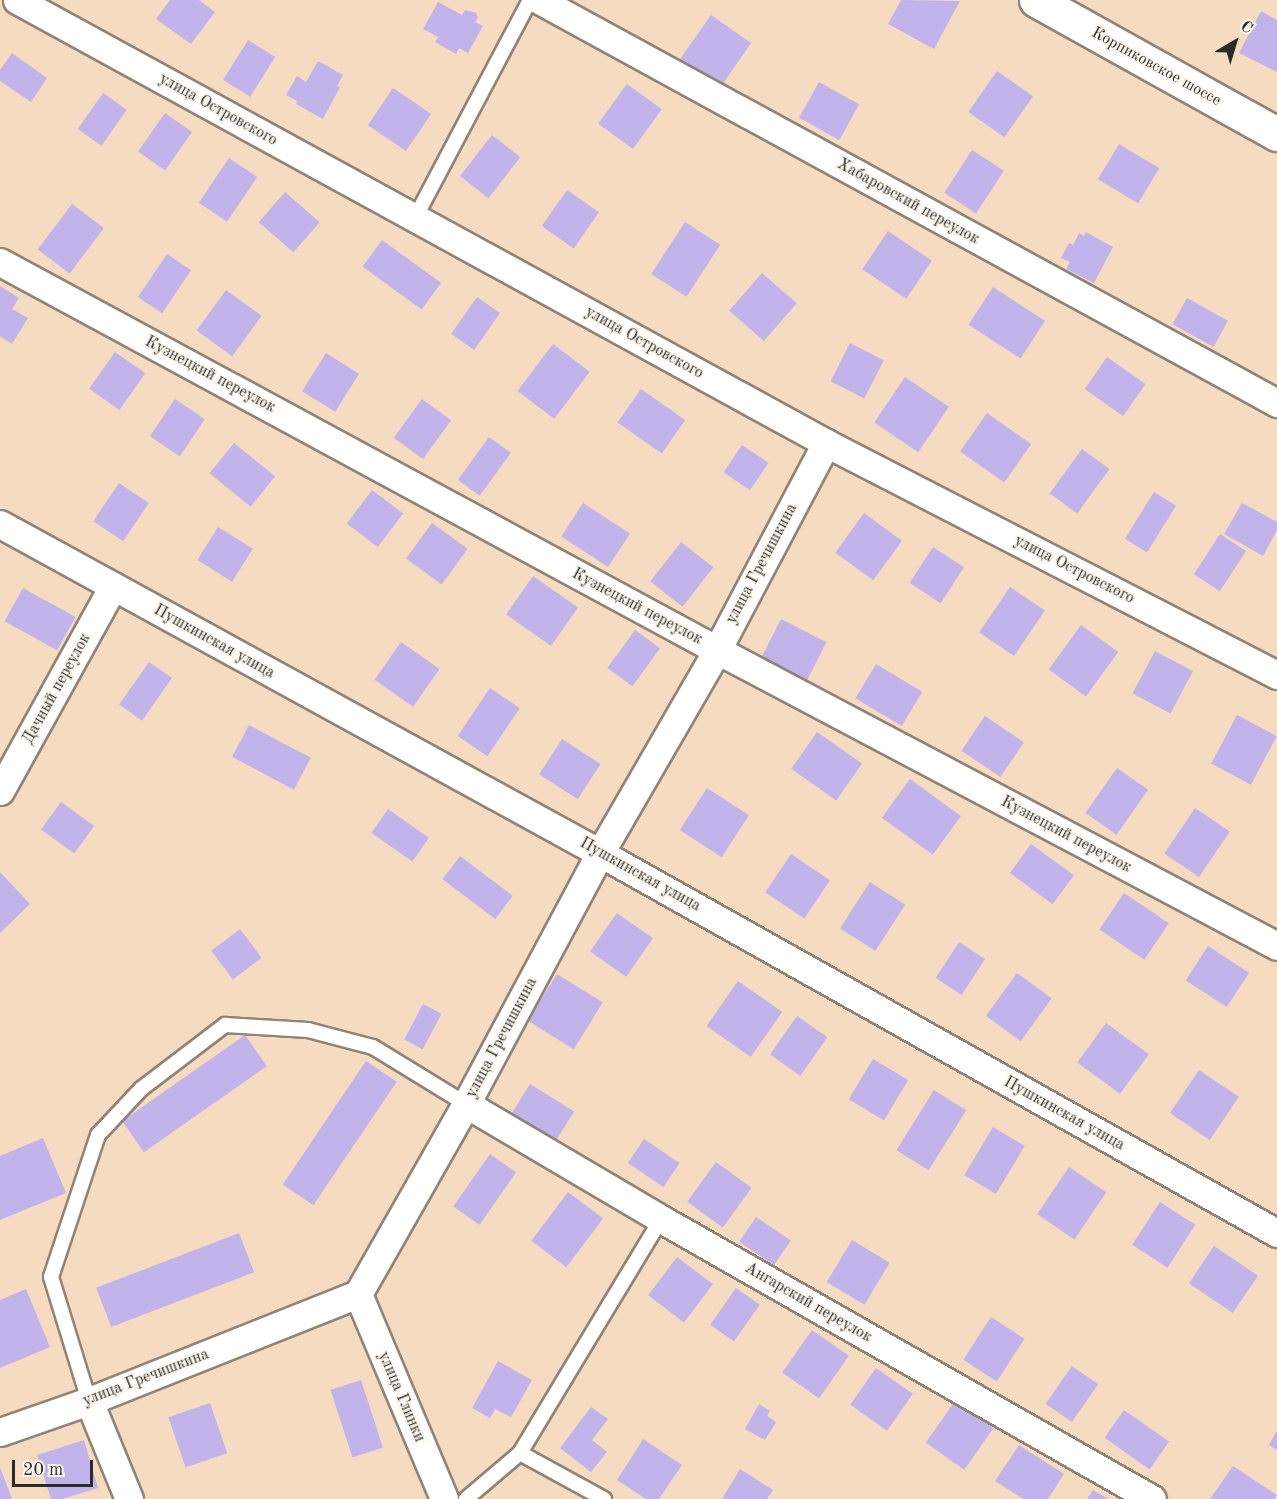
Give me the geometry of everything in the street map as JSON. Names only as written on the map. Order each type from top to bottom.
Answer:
[{"type":"street","name":"улица Островского","points":[[17,0],[826,442],[1277,675]]},
{"type":"street","name":"Хабаровский переулок","points":[[539,0],[1277,403]]},
{"type":"street","name":"Корпиковское шоссе","points":[[1036,0],[1277,135]]},
{"type":"street","name":"Кузнецкий переулок","points":[[0,262],[717,650],[1277,946]]},
{"type":"street","name":"улица Гречишкина","points":[[0,1432],[89,1401],[358,1294],[466,1104],[600,853],[717,650],[826,442]]},
{"type":"street","name":"Пушкинская улица","points":[[0,524],[600,853],[1277,1233]]},
{"type":"street","name":"Дачный переулок","points":[[0,791],[113,586]]},
{"type":"street","name":"Ангарский переулок","points":[[466,1104],[661,1219],[1152,1499]]},
{"type":"street","name":"улица Глинки","points":[[358,1294],[444,1499]]},
{"type":"street","points":[[89,1401],[129,1499]]},
{"type":"lane","points":[[415,218],[530,0]]},
{"type":"lane","points":[[89,1401],[51,1276],[98,1135],[141,1089],[225,1025],[308,1030],[373,1047],[466,1104]]},
{"type":"lane","points":[[466,1499],[520,1453],[661,1219]]},
{"type":"lane","points":[[520,1453],[604,1499]]},
{"type":"building","points":[[170,0],[199,0],[215,12],[191,44],[156,19]]},
{"type":"building","points":[[901,0],[960,1],[934,49],[888,24]]},
{"type":"building","points":[[438,2],[462,15],[465,10],[476,13],[478,18],[475,22],[483,26],[468,53],[459,48],[456,54],[435,42],[438,37],[423,29]]},
{"type":"building","points":[[1261,11],[1277,20],[1277,72],[1239,53]]},
{"type":"building","points":[[711,15],[751,43],[720,88],[679,60]]},
{"type":"building","points":[[248,40],[275,57],[250,97],[223,80]]},
{"type":"building","points":[[12,53],[47,78],[31,102],[0,81],[0,70]]},
{"type":"building","points":[[318,61],[343,75],[337,86],[340,87],[323,119],[296,104],[297,101],[286,95],[297,76],[306,82]]},
{"type":"building","points":[[997,71],[1033,96],[1004,137],[968,112]]},
{"type":"building","points":[[819,82],[859,104],[839,140],[799,118]]},
{"type":"building","points":[[627,84],[662,109],[633,149],[598,124]]},
{"type":"building","points":[[393,88],[431,114],[406,151],[368,125]]},
{"type":"building","points":[[103,93],[127,110],[102,146],[78,129]]},
{"type":"building","points":[[165,113],[192,132],[165,170],[138,152]]},
{"type":"building","points":[[492,135],[520,157],[488,198],[460,176]]},
{"type":"building","points":[[1119,144],[1159,168],[1138,203],[1098,179]]},
{"type":"building","points":[[972,150],[1004,171],[976,213],[944,193]]},
{"type":"building","points":[[229,158],[257,177],[227,222],[199,203]]},
{"type":"building","points":[[567,190],[599,212],[574,248],[542,226]]},
{"type":"building","points":[[285,192],[320,222],[293,252],[259,222]]},
{"type":"building","points":[[72,204],[104,228],[70,274],[38,250]]},
{"type":"building","points":[[685,222],[720,245],[686,297],[651,274]]},
{"type":"building","points":[[888,231],[932,261],[906,299],[862,269]]},
{"type":"building","points":[[1086,232],[1113,247],[1094,283],[1066,269],[1070,262],[1061,258],[1069,243],[1073,245],[1079,233],[1084,236]]},
{"type":"building","points":[[382,240],[441,283],[422,310],[363,267]]},
{"type":"building","points":[[167,254],[191,270],[162,313],[138,297]]},
{"type":"building","points":[[762,273],[797,303],[764,341],[729,311]]},
{"type":"building","points":[[0,286],[19,298],[12,309],[28,318],[12,344],[0,336]]},
{"type":"building","points":[[993,287],[1045,321],[1020,359],[968,325]]},
{"type":"building","points":[[226,290],[262,316],[232,356],[197,330]]},
{"type":"building","points":[[477,297],[500,313],[474,350],[451,334]]},
{"type":"building","points":[[1187,298],[1228,321],[1214,347],[1172,324]]},
{"type":"building","points":[[850,343],[884,360],[864,399],[830,381]]},
{"type":"building","points":[[553,344],[590,372],[554,419],[517,391]]},
{"type":"building","points":[[115,352],[145,373],[119,410],[89,389]]},
{"type":"building","points":[[326,353],[359,374],[335,412],[302,391]]},
{"type":"building","points":[[1107,357],[1146,384],[1123,416],[1085,389]]},
{"type":"building","points":[[905,377],[949,407],[918,452],[874,423]]},
{"type":"building","points":[[641,389],[685,420],[662,454],[617,423]]},
{"type":"building","points":[[175,399],[205,419],[180,456],[150,436]]},
{"type":"building","points":[[422,399],[451,420],[423,459],[394,438]]},
{"type":"building","points":[[987,413],[1031,444],[1004,482],[960,452]]},
{"type":"building","points":[[489,437],[511,453],[480,496],[458,480]]},
{"type":"building","points":[[234,443],[275,476],[251,507],[209,473]]},
{"type":"building","points":[[742,445],[769,463],[750,490],[724,472]]},
{"type":"building","points":[[1082,449],[1110,469],[1077,513],[1050,493]]},
{"type":"building","points":[[119,483],[149,503],[123,541],[93,521]]},
{"type":"building","points":[[372,490],[403,513],[378,547],[347,524]]},
{"type":"building","points":[[1154,492],[1176,506],[1147,552],[1125,539]]},
{"type":"building","points":[[583,503],[630,533],[608,567],[561,537]]},
{"type":"building","points":[[1242,503],[1277,522],[1277,530],[1263,556],[1224,534]]},
{"type":"building","points":[[864,513],[902,541],[873,580],[835,553]]},
{"type":"building","points":[[432,523],[468,549],[442,584],[406,559]]},
{"type":"building","points":[[218,527],[253,549],[232,582],[197,560]]},
{"type":"building","points":[[1220,534],[1246,551],[1220,591],[1194,574]]},
{"type":"building","points":[[681,542],[713,567],[683,607],[650,581]]},
{"type":"building","points":[[933,547],[964,567],[941,603],[910,583]]},
{"type":"building","points":[[533,576],[578,608],[551,646],[506,615]]},
{"type":"building","points":[[1010,587],[1045,610],[1014,656],[979,633]]},
{"type":"building","points":[[23,588],[75,617],[57,650],[5,621]]},
{"type":"building","points":[[781,619],[826,642],[806,682],[761,659]]},
{"type":"building","points":[[1081,625],[1118,652],[1086,697],[1049,669]]},
{"type":"building","points":[[635,630],[660,648],[632,686],[607,668]]},
{"type":"building","points":[[401,642],[440,669],[413,707],[375,680]]},
{"type":"building","points":[[1155,651],[1193,671],[1170,714],[1132,693]]},
{"type":"building","points":[[149,662],[172,678],[142,721],[119,705]]},
{"type":"building","points":[[876,664],[922,692],[902,726],[855,698]]},
{"type":"building","points":[[490,688],[520,708],[487,756],[458,736]]},
{"type":"building","points":[[1237,715],[1277,736],[1251,785],[1211,764]]},
{"type":"building","points":[[985,716],[1024,742],[1000,777],[962,751]]},
{"type":"building","points":[[249,725],[311,758],[294,790],[232,757]]},
{"type":"building","points":[[817,732],[862,764],[836,800],[791,769]]},
{"type":"building","points":[[562,739],[601,764],[578,799],[539,774]]},
{"type":"building","points":[[1117,768],[1148,790],[1117,835],[1085,813]]},
{"type":"building","points":[[910,779],[961,816],[933,855],[882,818]]},
{"type":"building","points":[[707,788],[749,815],[722,857],[680,830]]},
{"type":"building","points":[[61,802],[94,826],[74,854],[41,830]]},
{"type":"building","points":[[1195,808],[1230,831],[1199,877],[1164,854]]},
{"type":"building","points":[[388,809],[429,838],[412,861],[371,833]]},
{"type":"building","points":[[1031,844],[1074,875],[1053,904],[1010,873]]},
{"type":"building","points":[[791,854],[830,880],[804,918],[765,892]]},
{"type":"building","points":[[460,856],[513,896],[495,919],[443,879]]},
{"type":"building","points":[[0,872],[30,904],[0,933]]},
{"type":"building","points":[[870,882],[905,905],[875,951],[840,928]]},
{"type":"building","points":[[1124,893],[1169,923],[1144,960],[1099,929]]},
{"type":"building","points":[[617,913],[653,938],[626,977],[590,952]]},
{"type":"building","points":[[240,929],[262,958],[233,979],[211,951]]},
{"type":"building","points":[[959,942],[985,959],[962,995],[936,978]]},
{"type":"building","points":[[1208,946],[1249,973],[1227,1007],[1186,980]]},
{"type":"building","points":[[1017,973],[1052,998],[1021,1041],[986,1016]]},
{"type":"building","points":[[557,974],[603,1003],[574,1049],[528,1021]]},
{"type":"building","points":[[738,981],[782,1012],[751,1057],[706,1026]]},
{"type":"building","points":[[423,1004],[442,1014],[423,1049],[404,1039]]},
{"type":"building","points":[[797,1016],[827,1037],[800,1076],[770,1055]]},
{"type":"building","points":[[1106,1023],[1149,1054],[1120,1094],[1077,1063]]},
{"type":"building","points":[[245,1035],[267,1066],[144,1152],[122,1121]]},
{"type":"building","points":[[873,1059],[908,1080],[884,1120],[849,1099]]},
{"type":"building","points":[[366,1061],[397,1082],[313,1205],[283,1185]]},
{"type":"building","points":[[1199,1070],[1239,1097],[1210,1140],[1170,1113]]},
{"type":"building","points":[[530,1084],[574,1112],[556,1140],[512,1113]]},
{"type":"building","points":[[934,1090],[966,1110],[929,1170],[896,1150]]},
{"type":"building","points":[[993,1127],[1025,1146],[996,1194],[964,1175]]},
{"type":"building","points":[[43,1138],[66,1193],[0,1220],[0,1156]]},
{"type":"building","points":[[644,1139],[680,1163],[663,1187],[628,1163]]},
{"type":"building","points":[[490,1154],[516,1172],[480,1225],[453,1206]]},
{"type":"building","points":[[716,1162],[752,1188],[723,1228],[687,1202]]},
{"type":"building","points":[[1069,1167],[1106,1192],[1074,1239],[1037,1214]]},
{"type":"building","points":[[568,1192],[603,1218],[566,1267],[531,1241]]},
{"type":"building","points":[[1160,1202],[1195,1225],[1167,1268],[1132,1245]]},
{"type":"building","points":[[756,1217],[791,1240],[774,1265],[739,1242]]},
{"type":"building","points":[[239,1233],[254,1272],[111,1327],[96,1288]]},
{"type":"building","points":[[852,1240],[890,1263],[864,1305],[827,1282]]},
{"type":"building","points":[[1214,1246],[1258,1276],[1233,1313],[1189,1283]]},
{"type":"building","points":[[677,1257],[713,1284],[684,1322],[648,1295]]},
{"type":"building","points":[[736,1288],[760,1305],[734,1341],[710,1325]]},
{"type":"building","points":[[26,1289],[50,1347],[0,1368],[0,1300]]},
{"type":"building","points":[[991,1317],[1025,1339],[997,1382],[963,1360]]},
{"type":"building","points":[[812,1330],[849,1356],[819,1398],[782,1373]]},
{"type":"building","points":[[498,1361],[532,1380],[511,1417],[495,1409],[490,1418],[472,1408]]},
{"type":"building","points":[[1072,1366],[1098,1384],[1072,1422],[1046,1404]]},
{"type":"building","points":[[876,1368],[913,1394],[887,1431],[850,1405]]},
{"type":"building","points":[[361,1380],[383,1448],[353,1457],[331,1390]]},
{"type":"building","points":[[955,1401],[994,1428],[964,1470],[926,1443]]},
{"type":"building","points":[[210,1403],[227,1453],[186,1467],[168,1417]]},
{"type":"building","points":[[759,1404],[770,1411],[767,1416],[776,1422],[765,1440],[745,1429]]},
{"type":"building","points":[[591,1407],[608,1419],[592,1440],[607,1452],[591,1472],[560,1448]]},
{"type":"building","points":[[1124,1410],[1169,1442],[1150,1469],[1104,1438]]},
{"type":"building","points":[[1277,1430],[1277,1450],[1269,1445]]},
{"type":"building","points":[[643,1439],[682,1465],[659,1499],[646,1499],[617,1480]]},
{"type":"building","points":[[84,1440],[98,1488],[62,1499],[51,1499],[37,1455]]},
{"type":"building","points":[[1019,1445],[1064,1474],[1048,1499],[1023,1499],[995,1481]]},
{"type":"building","points":[[1233,1466],[1277,1495],[1275,1499],[1210,1499]]},
{"type":"building","points":[[0,1467],[12,1499],[0,1499]]},
{"type":"building","points":[[740,1469],[773,1490],[767,1499],[722,1499]]},
{"type":"building","points":[[1093,1490],[1108,1499],[1087,1499]]}]
